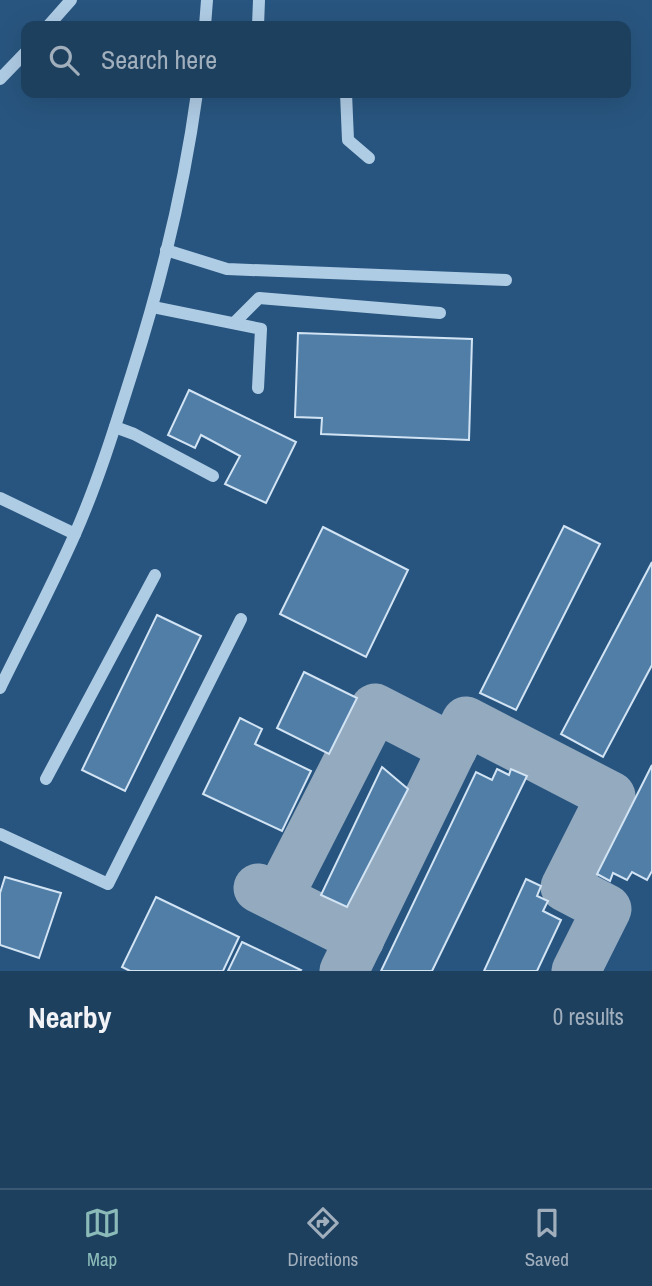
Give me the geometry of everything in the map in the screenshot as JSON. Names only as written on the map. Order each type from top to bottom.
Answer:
[{"type":"street","points":[[52,21],[71,0]]},
{"type":"street","points":[[205,21],[207,0]]},
{"type":"street","points":[[258,21],[259,0]]},
{"type":"street","points":[[0,79],[21,57]]},
{"type":"street","points":[[0,688],[75,534],[115,427],[153,307],[190,140],[196,98]]},
{"type":"street","points":[[346,98],[348,140],[369,158]]},
{"type":"street","points":[[166,250],[227,270],[506,280]]},
{"type":"street","points":[[234,323],[259,298],[440,313]]},
{"type":"street","points":[[153,307],[261,329],[258,388]]},
{"type":"street","points":[[115,427],[134,434],[213,476]]},
{"type":"street","points":[[0,498],[75,534]]},
{"type":"street","points":[[46,779],[155,575]]},
{"type":"street","points":[[0,834],[108,884],[241,619]]},
{"type":"building","points":[[298,333],[472,339],[469,440],[321,434],[322,418],[295,417]]},
{"type":"building","points":[[189,390],[296,442],[266,503],[225,484],[240,456],[201,435],[195,448],[168,435]]},
{"type":"building","points":[[564,526],[600,544],[516,710],[480,693]]},
{"type":"building","points":[[323,527],[408,570],[366,657],[280,614]]},
{"type":"building","points":[[652,562],[652,665],[603,757],[561,734]]},
{"type":"building","points":[[157,615],[201,636],[125,791],[82,770]]},
{"type":"building","points":[[304,672],[357,698],[329,754],[277,728]]},
{"type":"building","points":[[240,718],[262,729],[255,744],[311,771],[282,831],[203,794]]},
{"type":"building","points":[[652,765],[652,871],[647,880],[632,872],[627,880],[613,873],[610,881],[597,874]]},
{"type":"building","points":[[382,767],[408,789],[347,907],[321,895]]},
{"type":"building","points":[[497,769],[509,775],[511,769],[527,776],[432,971],[381,971],[476,772],[492,780]]},
{"type":"building","points":[[5,877],[61,893],[39,958],[0,945],[0,893]]},
{"type":"building","points":[[526,879],[541,886],[537,896],[548,901],[543,911],[561,920],[537,971],[484,971]]},
{"type":"building","points":[[156,897],[239,937],[223,971],[130,971],[122,967]]},
{"type":"building","points":[[242,942],[301,970],[228,971]]},
{"type":"taxiway","points":[[278,898],[375,708],[453,748]]},
{"type":"taxiway","points":[[344,971],[466,721],[611,796],[565,887],[607,909],[576,971]]},
{"type":"taxiway","points":[[258,888],[360,939]]}]
